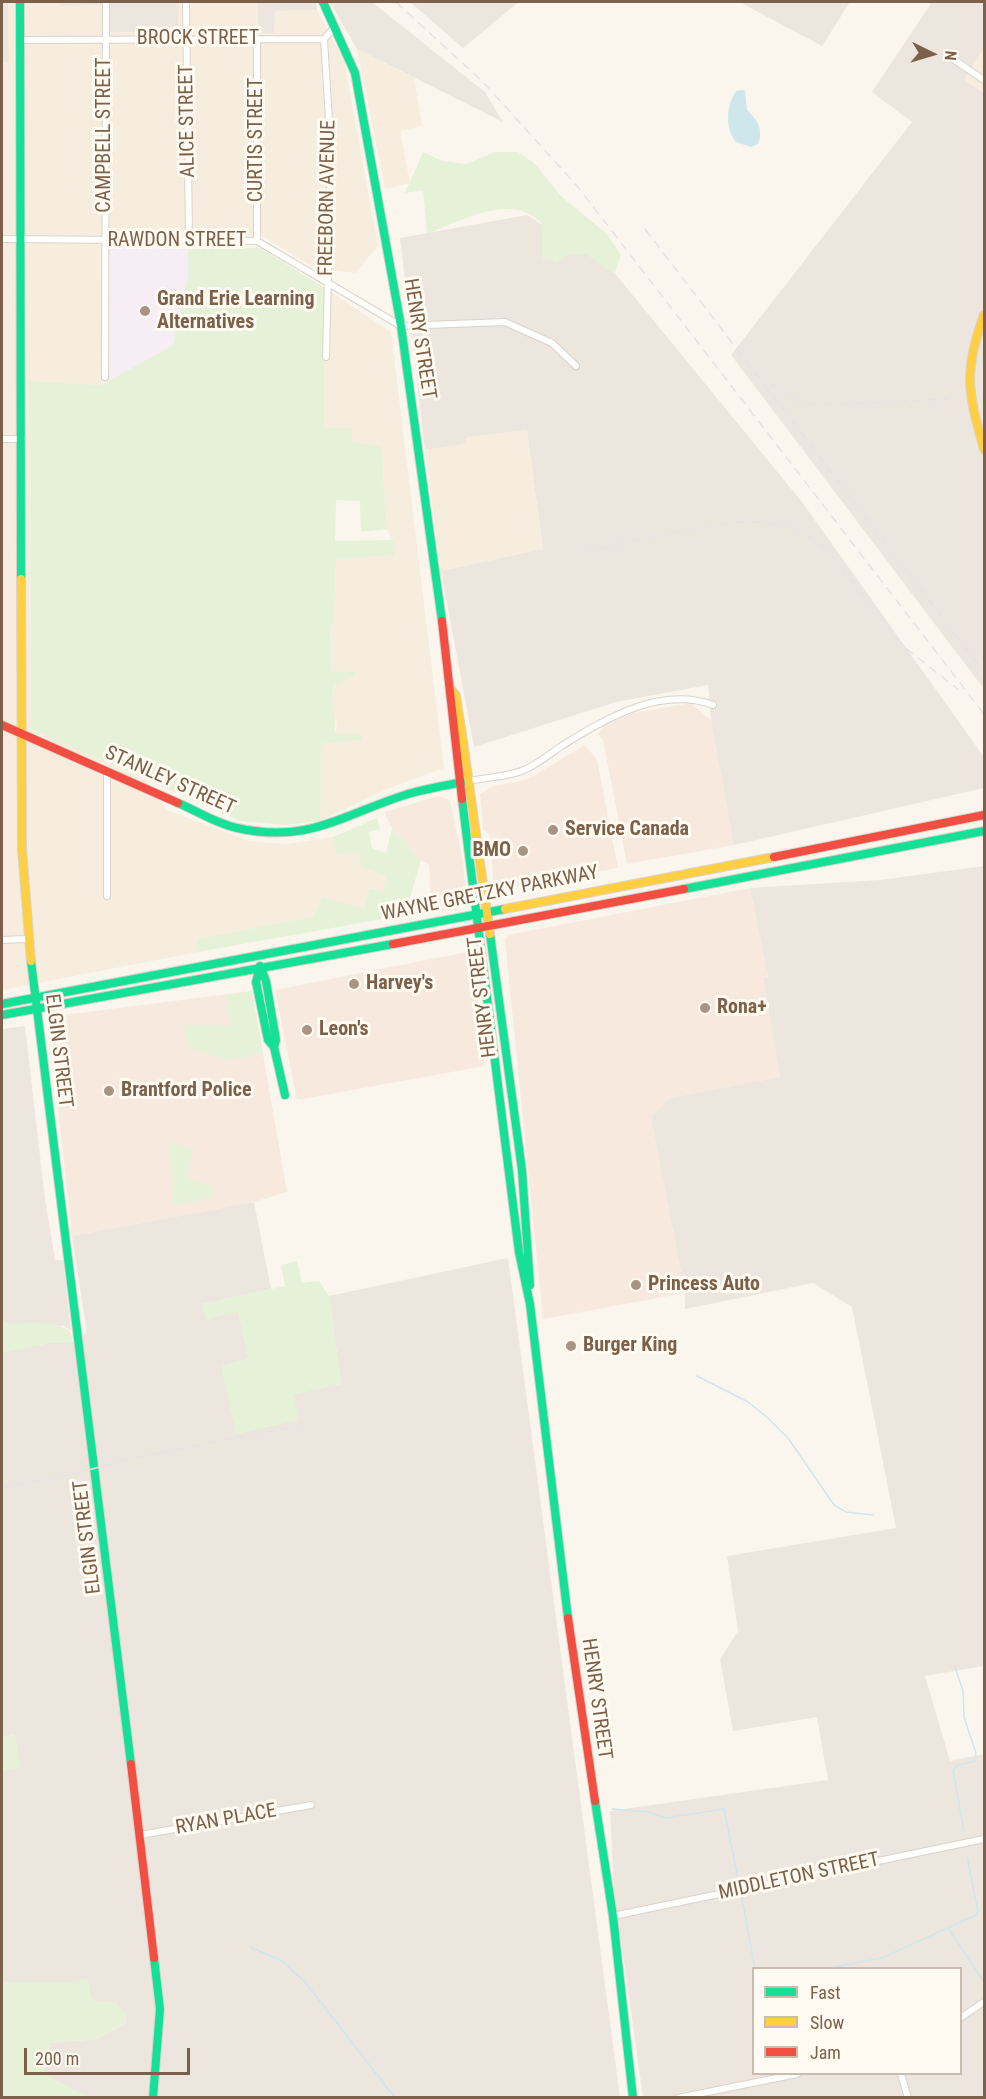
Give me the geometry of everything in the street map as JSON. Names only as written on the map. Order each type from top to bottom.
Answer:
[{"type":"main road","name":"ELGIN STREET","points":[[20,2],[22,849],[28,939],[36,1008],[160,2009],[153,2097]]},
{"type":"main road","name":"HENRY STREET","points":[[323,2],[355,73],[401,326],[451,689],[456,696],[489,910],[521,1156],[530,1251],[530,1304]]},
{"type":"main road","points":[[984,315],[972,348],[969,396],[984,449]]},
{"type":"main road","name":"HENRY STREET","points":[[451,689],[448,697],[475,913],[519,1252],[530,1304],[572,1650],[613,1916],[633,2097]]},
{"type":"main road","name":"STANLEY STREET","points":[[2,725],[235,828],[261,832],[309,831],[340,822],[405,795],[470,781]]},
{"type":"main road","name":"WAYNE GRETZKY PARKWAY","points":[[2,1004],[489,910],[555,900],[984,815]]},
{"type":"main road","name":"WAYNE GRETZKY PARKWAY","points":[[2,1015],[491,926],[984,831]]},
{"type":"main road","points":[[258,955],[266,981],[276,1040],[274,1047],[285,1095]]},
{"type":"street","name":"CAMPBELL STREET","points":[[105,376],[106,2]]},
{"type":"street","name":"ALICE STREET","points":[[186,2],[189,240]]},
{"type":"street","points":[[324,39],[336,27]]},
{"type":"street","name":"CURTIS STREET","points":[[256,39],[256,241]]},
{"type":"street","name":"BROCK STREET","points":[[20,40],[324,39]]},
{"type":"street","name":"FREEBORN AVENUE","points":[[324,39],[331,153],[326,357]]},
{"type":"street","points":[[953,59],[984,80]]},
{"type":"street","name":"RAWDON STREET","points":[[2,239],[256,241],[401,326]]},
{"type":"street","points":[[401,326],[506,322],[552,343],[576,366]]},
{"type":"street","points":[[2,439],[22,439]]},
{"type":"street","points":[[470,781],[526,769],[586,731],[616,715],[644,705],[674,698],[695,698],[713,705]]},
{"type":"street","points":[[107,772],[107,896]]},
{"type":"street","points":[[2,940],[28,939]]},
{"type":"street","name":"RYAN PLACE","points":[[140,1835],[311,1805]]},
{"type":"street","name":"MIDDLETON STREET","points":[[613,1916],[984,1839]]},
{"type":"street","points":[[962,2017],[984,2002]]},
{"type":"street","points":[[678,2097],[787,2075]]},
{"type":"street","points":[[902,2075],[908,2097]]},
{"type":"shaded area","points":[[2,2],[8,2],[9,62],[2,62]]},
{"type":"shaded area","points":[[8,2],[59,2],[60,6],[107,5],[178,31],[179,2],[258,2],[258,33],[274,11],[317,10],[344,60],[378,246],[355,273],[314,268],[262,236],[109,234],[110,380],[101,385],[30,381],[31,728],[147,781],[167,810],[249,841],[287,844],[333,837],[336,852],[359,852],[386,875],[383,892],[370,888],[364,910],[314,916],[198,939],[198,952],[2,990],[2,62],[9,62]]},
{"type":"shaded area","points":[[59,2],[179,2],[178,31],[107,32],[107,5],[60,6]]},
{"type":"shaded area","points":[[258,2],[316,2],[317,10],[275,11],[274,33],[258,33]]},
{"type":"shaded area","points":[[330,2],[372,2],[485,92],[503,122],[357,49]]},
{"type":"shaded area","points":[[410,2],[519,2],[463,48]]},
{"type":"shaded area","points":[[744,2],[850,2],[822,46],[743,4]]},
{"type":"shaded area","points":[[932,2],[984,2],[984,48],[964,80],[984,93],[984,689],[731,355],[912,122],[872,92]]},
{"type":"shaded area","points":[[984,48],[984,93],[964,80]]},
{"type":"shaded area","points":[[357,49],[414,78],[422,126],[400,131],[410,183],[385,189]]},
{"type":"shaded area","points":[[527,215],[613,271],[802,502],[984,757],[984,788],[734,845],[711,721],[708,685],[616,702],[474,747],[441,571],[543,549],[527,430],[468,437],[464,444],[425,450],[400,238]]},
{"type":"shaded area","name":"Grand Erie Learning Alternatives","points":[[108,248],[188,249],[188,276],[173,345],[110,380]]},
{"type":"shaded area","points":[[325,288],[391,332],[444,768],[389,788],[320,821],[321,744],[362,740],[360,734],[334,735],[337,725],[330,701],[335,685],[354,671],[332,672],[330,629],[334,622],[336,559],[393,555],[393,540],[386,529],[382,446],[352,442],[352,428],[324,427]]},
{"type":"shaded area","points":[[527,430],[543,549],[441,571],[425,450],[464,444],[468,437]]},
{"type":"shaded area","points":[[691,703],[711,721],[734,845],[627,864],[603,740],[598,734],[604,725],[633,713]]},
{"type":"shaded area","points":[[585,745],[597,760],[618,868],[494,890],[490,835],[483,829],[480,794],[491,787],[528,779]]},
{"type":"shaded area","points":[[438,796],[450,800],[463,862],[466,897],[458,910],[418,913],[431,898],[429,865],[421,860],[392,828],[384,812]]},
{"type":"shaded area","points":[[984,866],[984,1666],[925,1676],[950,1761],[984,1754],[984,2097],[643,2097],[614,1890],[610,1811],[828,1780],[817,1717],[733,1731],[720,1659],[738,1631],[727,1556],[896,1528],[852,1307],[813,1283],[685,1309],[685,1293],[651,1117],[669,1098],[780,1077],[763,978],[768,977],[750,888],[880,880]]},
{"type":"shaded area","points":[[750,888],[768,977],[763,979],[780,1077],[669,1098],[651,1117],[685,1293],[543,1319],[505,940],[508,935]]},
{"type":"shaded area","points":[[472,951],[485,1066],[297,1100],[275,990]]},
{"type":"shaded area","points":[[252,991],[287,1192],[254,1202],[72,1236],[48,1017]]},
{"type":"shaded area","points":[[25,1026],[45,1199],[55,1260],[63,1260],[71,1331],[64,1326],[9,1324],[2,1320],[2,1029]]},
{"type":"shaded area","points":[[254,1202],[271,1289],[203,1304],[206,1319],[238,1311],[249,1359],[221,1366],[297,1420],[293,1394],[341,1384],[329,1296],[508,1258],[620,2097],[88,2098],[44,2075],[50,2043],[97,2039],[126,2023],[115,2002],[95,2002],[74,1982],[2,1982],[2,1771],[19,1768],[15,1735],[2,1737],[2,1352],[49,1343],[72,1342],[87,1333],[72,1236]]},
{"type":"green space","points":[[423,152],[442,161],[466,164],[495,152],[518,152],[534,163],[561,196],[607,234],[621,255],[614,275],[587,254],[566,255],[557,262],[542,258],[542,224],[530,214],[517,210],[502,209],[471,216],[427,234],[423,190],[405,193]]},
{"type":"green space","points":[[260,248],[325,288],[324,427],[352,428],[352,442],[382,446],[386,529],[361,532],[360,501],[336,500],[335,541],[393,540],[394,555],[336,559],[334,622],[330,629],[332,672],[354,671],[355,676],[334,686],[332,700],[334,734],[361,734],[362,740],[321,744],[320,821],[285,825],[240,821],[31,729],[30,381],[101,385],[173,345],[188,276],[188,249]]},
{"type":"green space","points":[[377,818],[380,829],[369,832],[372,848],[386,853],[392,828],[421,860],[405,915],[198,952],[198,939],[314,916],[322,896],[364,909],[370,888],[383,892],[386,875],[361,867],[359,852],[336,853],[333,837]]},
{"type":"green space","points":[[252,991],[263,1053],[228,1060],[188,1048],[184,1025],[230,1025],[226,995]]},
{"type":"green space","points":[[169,1141],[193,1149],[186,1177],[212,1186],[211,1198],[173,1205]]},
{"type":"green space","points":[[297,1261],[302,1283],[319,1281],[329,1296],[341,1384],[294,1394],[298,1420],[236,1434],[221,1366],[249,1359],[238,1312],[206,1319],[202,1304],[285,1286],[281,1265]]},
{"type":"green space","points":[[2,1320],[9,1324],[37,1323],[58,1326],[67,1329],[71,1334],[72,1342],[49,1343],[2,1352]]},
{"type":"green space","points":[[15,1735],[20,1768],[2,1771],[2,1737]]},
{"type":"green space","points":[[87,1978],[92,1999],[95,2002],[115,2002],[126,2014],[126,2023],[97,2039],[50,2043],[44,2075],[88,2097],[2,2097],[2,1982],[74,1982]]},
{"type":"water","points":[[736,91],[745,91],[747,110],[760,129],[758,144],[751,147],[736,142],[729,124],[730,103]]},
{"type":"waterway","points":[[697,1376],[748,1402],[768,1418],[788,1438],[834,1505],[846,1512],[873,1515]]},
{"type":"waterway","points":[[955,1667],[963,1691],[964,1717],[976,1753],[975,1761],[958,1765],[953,1770],[964,1832]]},
{"type":"waterway","points":[[612,1809],[649,1812],[666,1818],[724,1809],[738,1879]]},
{"type":"waterway","points":[[834,1967],[882,1958],[976,1915],[978,1912],[967,1857]]},
{"type":"waterway","points":[[741,1894],[755,1967]]},
{"type":"waterway","points":[[949,1929],[984,1982]]},
{"type":"waterway","points":[[250,1947],[282,1961],[305,1982],[395,2098]]},
{"type":"railway","points":[[396,2],[483,82],[578,187],[984,714]]},
{"type":"railway","points":[[645,229],[984,672]]},
{"type":"railway","points":[[769,383],[793,399],[816,405],[949,399]]},
{"type":"railway","points":[[588,552],[720,524],[759,522],[777,524],[795,530],[831,554],[903,646],[959,690]]},
{"type":"railway","points":[[2,1488],[74,1474],[132,1458],[299,1426]]},
{"type":"traffic: fast","points":[[20,2],[21,579]]},
{"type":"traffic: fast","points":[[323,2],[355,73],[401,326],[442,621]]},
{"type":"traffic: fast","points":[[178,803],[237,828],[262,832],[284,832],[324,825],[405,795],[463,782]]},
{"type":"traffic: fast","points":[[462,799],[519,1252],[530,1304],[568,1618]]},
{"type":"traffic: fast","points":[[684,889],[984,831]]},
{"type":"traffic: fast","points":[[2,1004],[505,909]]},
{"type":"traffic: fast","points":[[490,934],[522,1170],[530,1285]]},
{"type":"traffic: fast","points":[[2,1015],[393,944]]},
{"type":"traffic: fast","points":[[31,961],[131,1764]]},
{"type":"traffic: fast","points":[[260,966],[266,981],[276,1040],[274,1047]]},
{"type":"traffic: fast","points":[[260,967],[256,982],[268,1040],[274,1047],[285,1095]]},
{"type":"traffic: fast","points":[[595,1801],[613,1916],[633,2098]]},
{"type":"traffic: fast","points":[[153,2098],[160,2009],[154,1958]]},
{"type":"traffic: slow","points":[[984,315],[973,352],[970,382],[974,412],[984,449]]},
{"type":"traffic: slow","points":[[21,579],[22,849],[31,961]]},
{"type":"traffic: slow","points":[[451,689],[456,696],[490,934]]},
{"type":"traffic: slow","points":[[505,909],[774,857]]},
{"type":"traffic: jam","points":[[442,621],[462,799]]},
{"type":"traffic: jam","points":[[2,725],[178,803]]},
{"type":"traffic: jam","points":[[774,857],[984,815]]},
{"type":"traffic: jam","points":[[393,944],[684,889]]},
{"type":"traffic: jam","points":[[568,1618],[595,1801]]},
{"type":"traffic: jam","points":[[131,1764],[154,1958]]},
{"type":"place","name":"Grand Erie Learning Alternatives","points":[[145,311]]},
{"type":"place","name":"Service Canada","points":[[553,830]]},
{"type":"place","name":"BMO","points":[[523,851]]},
{"type":"place","name":"Harvey's","points":[[354,984]]},
{"type":"place","name":"Rona+","points":[[705,1008]]},
{"type":"place","name":"Leon's","points":[[307,1030]]},
{"type":"place","name":"Brantford Police","points":[[109,1091]]},
{"type":"place","name":"Princess Auto","points":[[636,1285]]},
{"type":"place","name":"Burger King","points":[[571,1346]]}]
